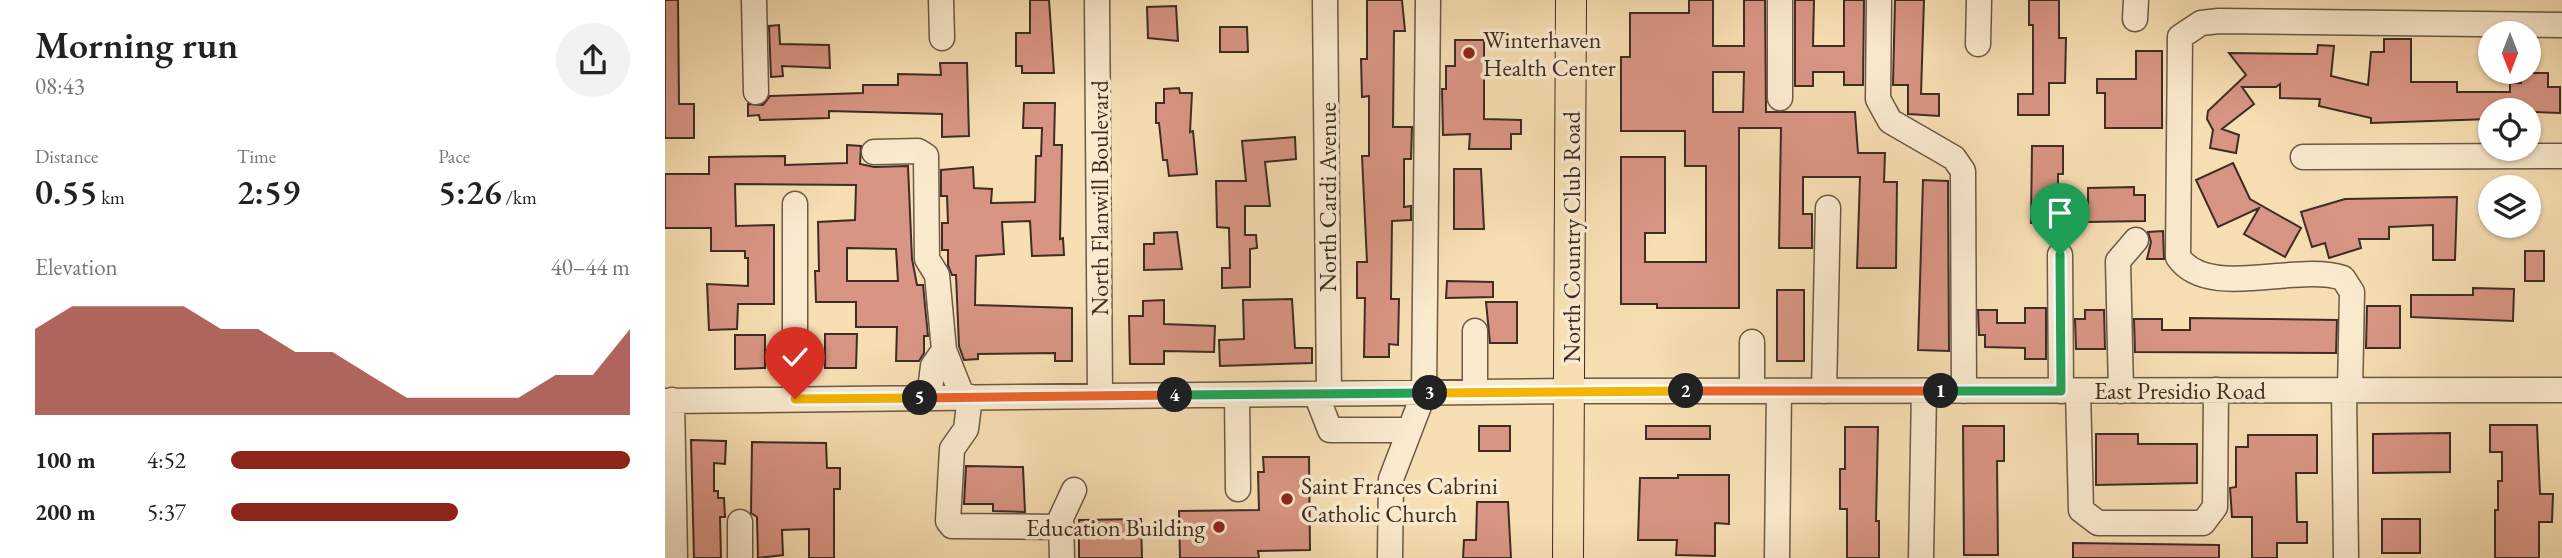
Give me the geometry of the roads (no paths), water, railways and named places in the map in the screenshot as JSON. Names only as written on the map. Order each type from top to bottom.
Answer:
[{"type":"main road","name":"North Country Club Road","points":[[1568,558],[1571,0]]},
{"type":"street","points":[[754,0],[756,92]]},
{"type":"street","points":[[941,0],[942,38]]},
{"type":"street","name":"North Flanwill Boulevard","points":[[1097,0],[1100,396]]},
{"type":"street","name":"North Cardi Avenue","points":[[1322,394],[1325,0]]},
{"type":"street","points":[[1390,558],[1391,479],[1424,393],[1428,0]]},
{"type":"street","points":[[1780,0],[1780,98]]},
{"type":"street","points":[[1879,0],[1878,99],[1883,112],[1890,121],[1954,158],[1962,171],[1964,391]]},
{"type":"street","points":[[1978,44],[1979,0]]},
{"type":"street","points":[[2346,558],[2347,390],[2352,292],[2343,278],[2310,274],[2215,278],[2195,272],[2178,257],[2180,37],[2201,23],[2219,22],[2562,25]]},
{"type":"street","points":[[874,152],[918,151],[926,156],[927,259],[937,275],[944,350],[967,397],[966,429],[952,449],[948,521],[952,526],[1062,527]]},
{"type":"street","points":[[2302,158],[2562,156]]},
{"type":"street","points":[[795,204],[795,399]]},
{"type":"street","points":[[1824,391],[1828,208]]},
{"type":"street","points":[[2121,391],[2118,261],[2136,240]]},
{"type":"street","points":[[2060,255],[2069,391],[2081,510],[2098,523],[2203,523],[2215,508],[2216,390]]},
{"type":"street","points":[[1475,331],[1475,392]]},
{"type":"street","points":[[1752,342],[1752,391]]},
{"type":"street","points":[[929,398],[933,366],[944,350]]},
{"type":"street","name":"East Presidio Road","points":[[668,400],[1570,391],[2562,390]]},
{"type":"street","points":[[1777,558],[1779,391]]},
{"type":"street","points":[[1921,558],[1924,391]]},
{"type":"street","points":[[1322,394],[1330,430],[1409,430]]},
{"type":"street","points":[[1237,395],[1238,489]]},
{"type":"street","points":[[668,400],[675,558]]},
{"type":"street","points":[[1062,558],[1062,518],[1073,490]]},
{"type":"street","points":[[740,522],[740,558]]},
{"type":"place","name":"Winterhaven Health Center","points":[[1469,53]]},
{"type":"place","name":"Saint Frances Cabrini Catholic Church","points":[[1287,499]]},
{"type":"place","name":"Education Building","points":[[1219,527]]}]
